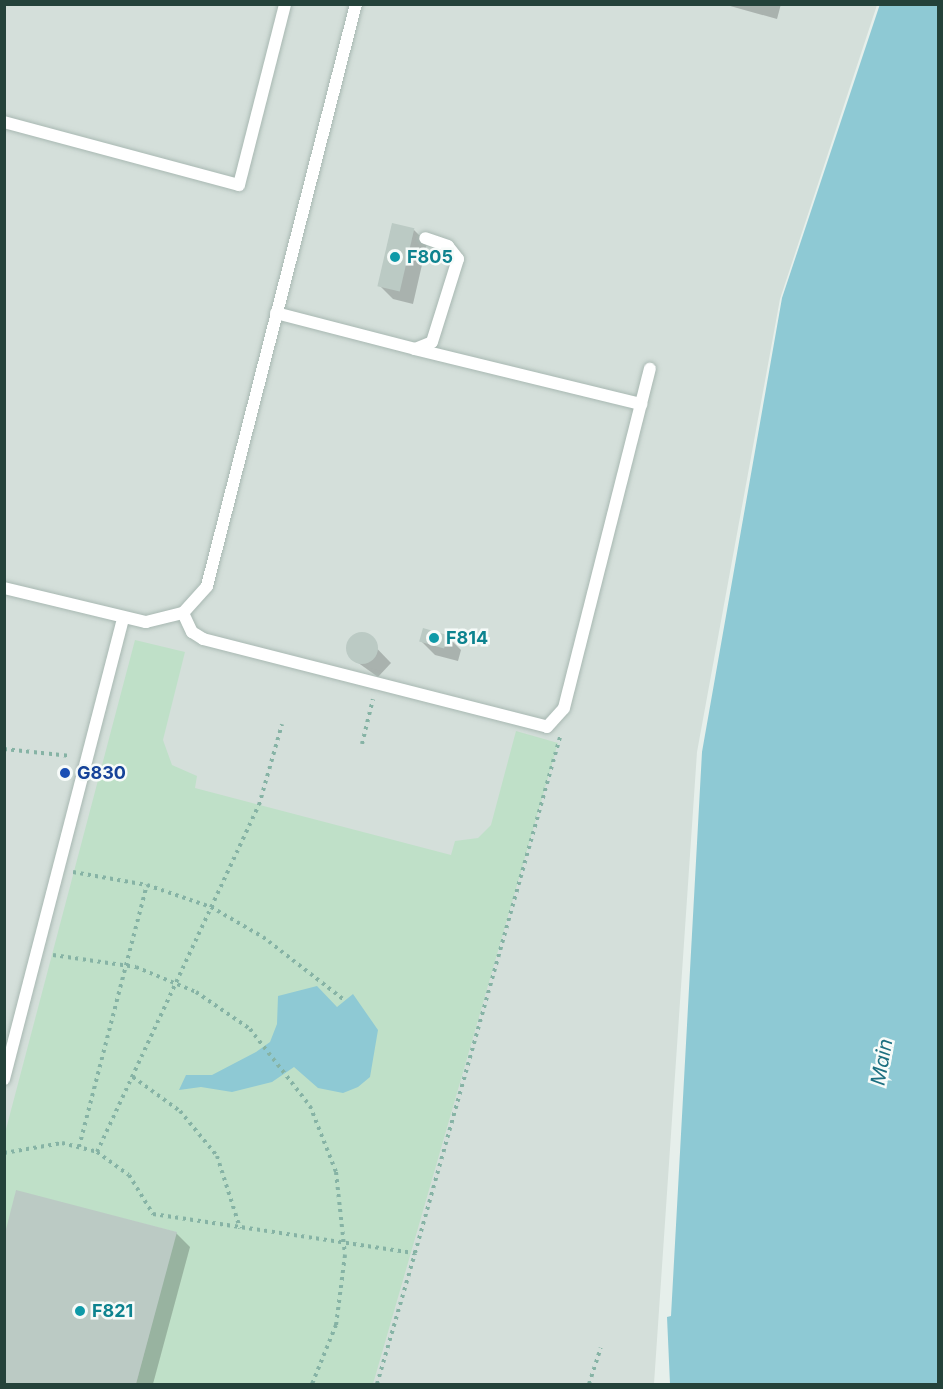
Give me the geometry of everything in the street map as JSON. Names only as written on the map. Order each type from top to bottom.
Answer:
[{"type":"lane","points":[[4,122],[239,185],[285,4]]},
{"type":"lane","points":[[4,588],[123,619],[146,622],[183,613],[207,586],[356,4]]},
{"type":"lane","points":[[415,349],[432,342],[458,258],[448,246],[425,238]]},
{"type":"lane","points":[[276,313],[641,404]]},
{"type":"lane","points":[[183,613],[192,632],[203,639],[536,725],[556,721],[576,664],[650,369]]},
{"type":"lane","points":[[4,1079],[123,619]]},
{"type":"path","points":[[362,744],[377,684]]},
{"type":"path","points":[[377,1384],[562,744],[556,721]]},
{"type":"path","points":[[97,1152],[259,805],[282,724]]},
{"type":"path","points":[[4,749],[87,758]]},
{"type":"path","points":[[58,869],[147,885],[211,907],[263,937],[343,999]]},
{"type":"path","points":[[79,1147],[147,885]]},
{"type":"path","points":[[37,953],[126,964],[176,982],[225,1010],[264,1046],[310,1106],[332,1156],[345,1243],[336,1325],[312,1384]]},
{"type":"path","points":[[133,1077],[180,1111],[217,1156],[240,1228]]},
{"type":"path","points":[[4,1153],[43,1143],[79,1147],[97,1152],[129,1175],[153,1214],[415,1253]]},
{"type":"path","points":[[589,1384],[601,1348]]},
{"type":"shaded area","points":[[5,5],[877,5],[780,299],[697,752],[654,1384],[5,1384]]},
{"type":"green space","points":[[135,640],[185,652],[163,740],[172,765],[197,776],[195,788],[451,855],[455,841],[478,838],[491,825],[516,731],[558,743],[373,1384],[136,1384],[176,1232],[16,1191],[5,1237],[5,1133]]},
{"type":"water","name":"Main","points":[[880,4],[938,5],[938,1384],[670,1384],[667,1317],[671,1316],[702,752],[782,298]]},
{"type":"water","points":[[317,986],[337,1007],[353,994],[378,1030],[370,1077],[358,1087],[343,1093],[318,1088],[294,1067],[272,1082],[232,1092],[201,1087],[179,1090],[186,1075],[212,1075],[270,1042],[277,1024],[278,996]]},
{"type":"building","name":"F805","points":[[392,223],[414,228],[400,292],[377,286]]},
{"type":"building","name":"F814","points":[[423,628],[448,635],[444,649],[419,641]]},
{"type":"building","points":[[362,632],[373,637],[378,648],[373,659],[362,664],[351,659],[346,648],[351,637]]},
{"type":"building","name":"F821","points":[[16,1190],[177,1232],[136,1384],[4,1384],[4,1237]]},
{"type":"place","name":"F805","points":[[395,257]]},
{"type":"place","name":"F814","points":[[434,638]]},
{"type":"place","name":"G830","points":[[65,773]]},
{"type":"place","name":"F821","points":[[80,1311]]}]
